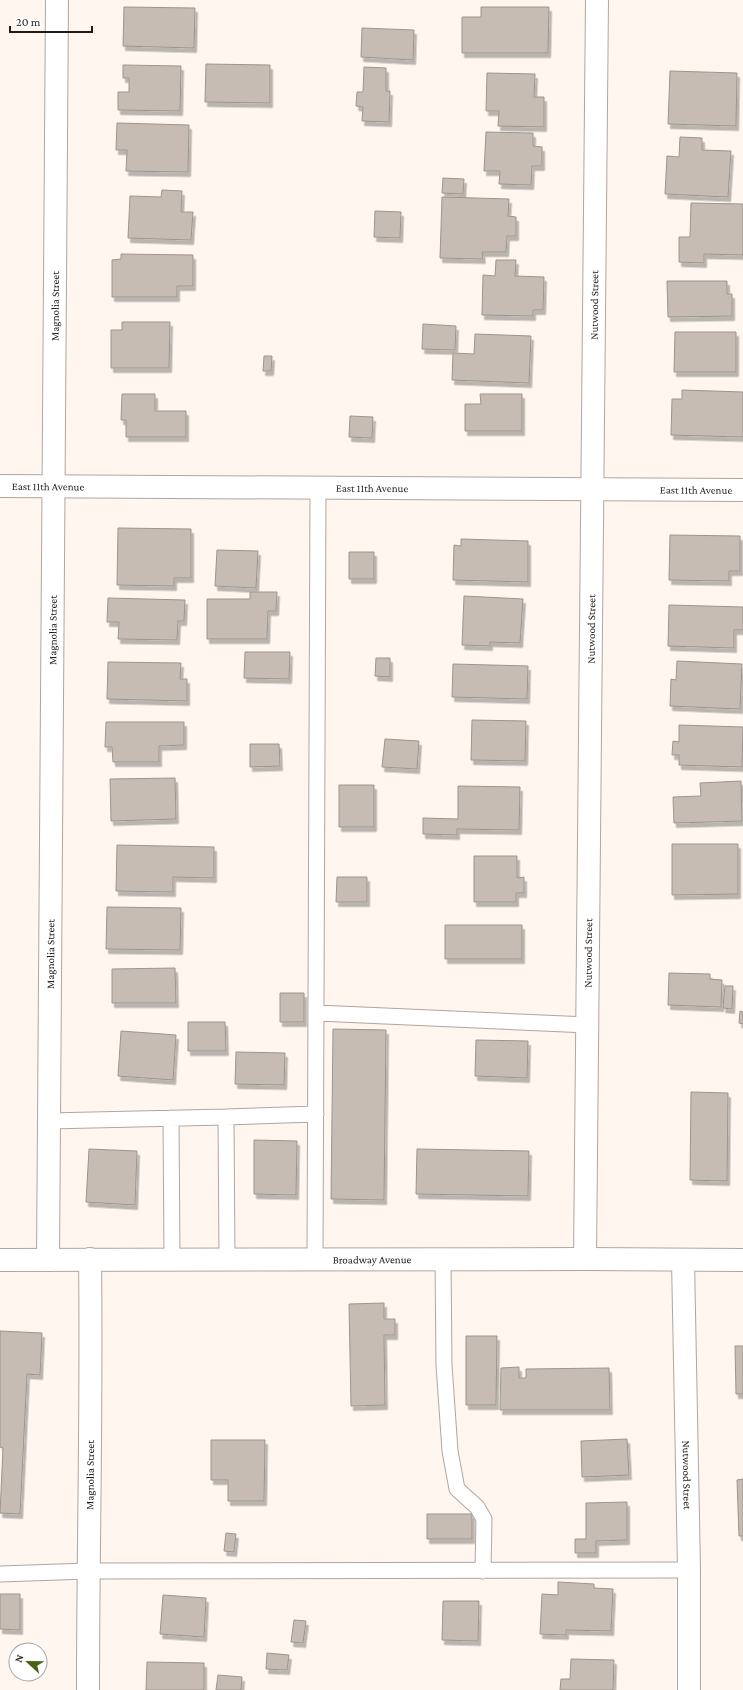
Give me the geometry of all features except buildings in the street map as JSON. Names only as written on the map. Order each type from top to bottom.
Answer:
[{"type":"street","name":"Magnolia Street","points":[[48,1260],[57,0]]},
{"type":"street","name":"Nutwood Street","points":[[586,1259],[597,0]]},
{"type":"street","name":"East 11th Avenue","points":[[0,486],[743,490]]},
{"type":"street","name":"Magnolia Street","points":[[88,1690],[88,1571],[92,1373],[90,1259]]},
{"type":"street","name":"Broadway Avenue","points":[[0,1260],[743,1260]]},
{"type":"street","name":"Nutwood Street","points":[[683,1260],[689,1570],[689,1690]]},
{"type":"lane","points":[[315,1259],[318,488]]},
{"type":"lane","points":[[317,1013],[588,1025]]},
{"type":"lane","points":[[48,1120],[316,1114]]},
{"type":"lane","points":[[226,1117],[227,1259]]},
{"type":"lane","points":[[171,1118],[172,1259]]},
{"type":"lane","points":[[443,1259],[444,1364],[450,1451],[457,1489],[477,1507],[484,1519],[484,1571]]},
{"type":"lane","points":[[0,1574],[88,1571],[689,1570]]}]
